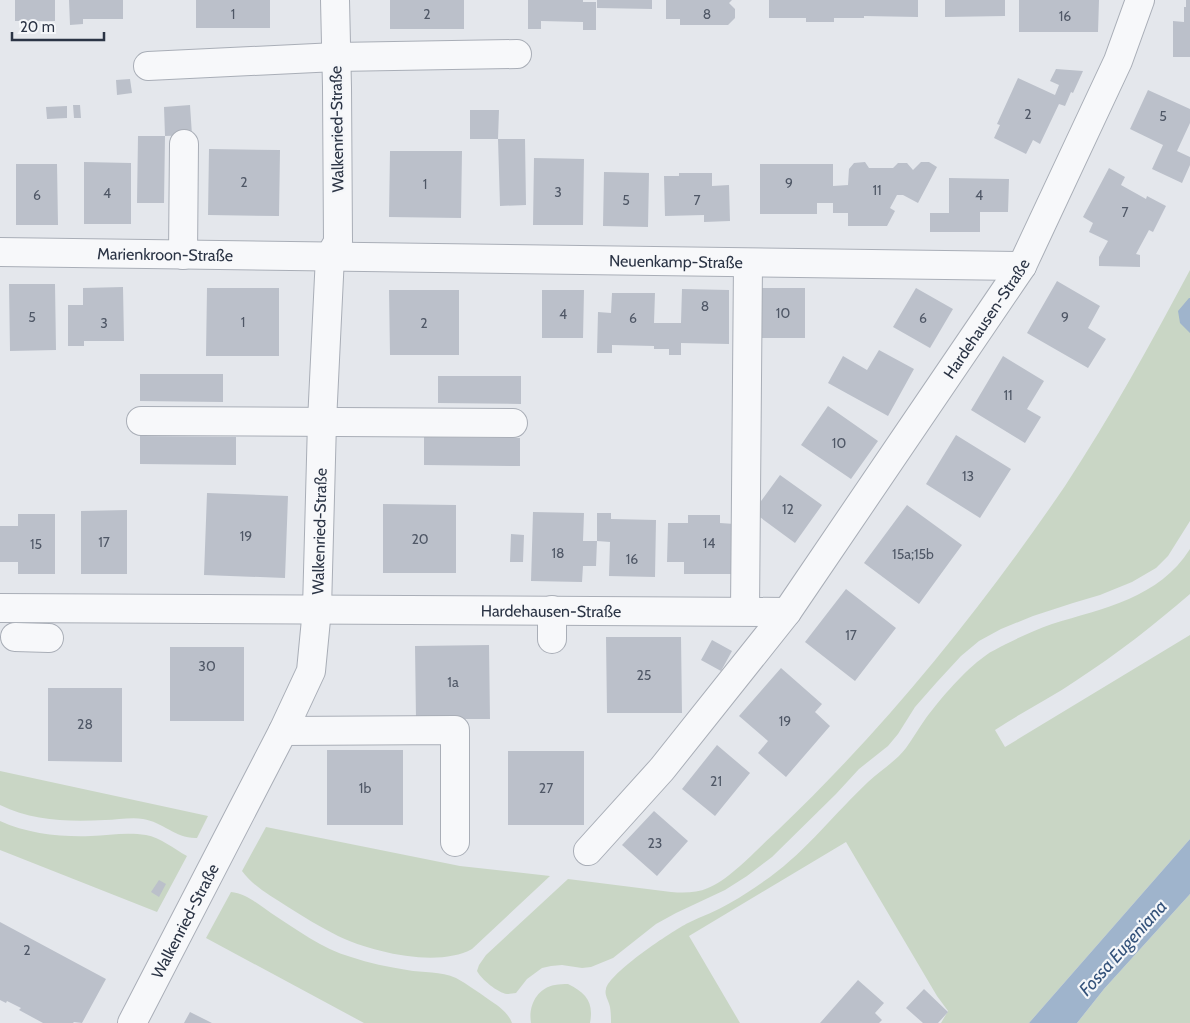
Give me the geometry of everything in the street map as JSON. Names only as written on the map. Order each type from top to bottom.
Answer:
[{"type":"street","name":"Walkenried-Straße","points":[[132,1023],[283,730],[311,671],[317,609],[322,422],[330,256],[338,242],[335,0]]},
{"type":"street","name":"Hardehausen-Straße","points":[[588,851],[662,769],[787,612],[1022,266],[1118,61],[1140,0]]},
{"type":"street","points":[[148,66],[336,58],[516,54]]},
{"type":"street","points":[[183,255],[184,144]]},
{"type":"street","name":"Marienkroon-Straße","points":[[0,252],[330,256]]},
{"type":"street","name":"Neuenkamp-Straße","points":[[330,256],[1022,266]]},
{"type":"street","points":[[745,611],[748,263]]},
{"type":"street","points":[[141,421],[513,423]]},
{"type":"street","points":[[0,608],[317,609]]},
{"type":"street","name":"Hardehausen-Straße","points":[[317,609],[787,612]]},
{"type":"street","points":[[552,610],[552,639]]},
{"type":"street","points":[[15,637],[49,638]]},
{"type":"street","points":[[283,730],[455,730],[455,842]]},
{"type":"green space","points":[[1190,270],[1190,521],[1168,556],[1156,568],[1132,582],[1100,595],[1033,616],[1001,629],[979,641],[961,656],[915,707],[888,746],[859,769],[772,857],[725,890],[656,924],[613,958],[591,967],[582,968],[562,965],[542,968],[527,979],[516,993],[508,994],[490,985],[482,978],[477,971],[486,955],[568,879],[671,892],[704,890],[726,878],[818,791],[857,750],[930,666],[966,622],[1033,532],[1065,486],[1098,433]]},
{"type":"green space","points":[[1190,549],[1190,594],[1106,660],[1067,687],[995,730],[1005,747],[1190,635],[1190,839],[1029,1023],[941,1023],[948,1011],[937,996],[846,842],[689,936],[740,1023],[611,1023],[606,989],[618,973],[669,934],[735,900],[770,877],[796,855],[868,782],[902,753],[939,702],[977,662],[987,654],[1011,641],[1052,624],[1129,599],[1146,590],[1163,579],[1177,566]]},
{"type":"green space","points":[[0,771],[208,816],[197,838],[183,836],[157,823],[143,819],[78,821],[38,817],[0,805]]},
{"type":"green space","points":[[0,821],[33,832],[56,835],[146,835],[162,841],[187,856],[157,912],[0,850]]},
{"type":"green space","points":[[266,827],[460,866],[550,876],[472,949],[458,955],[441,957],[405,956],[368,947],[338,936],[318,926],[252,882],[242,871]]},
{"type":"green space","points":[[231,892],[247,897],[310,938],[340,953],[386,966],[438,973],[456,978],[498,1006],[508,1015],[512,1023],[364,1023],[206,938]]},
{"type":"green space","points":[[1190,894],[1190,1023],[1077,1023],[1104,989]]},
{"type":"green space","points":[[558,984],[568,984],[580,991],[590,1004],[590,1023],[531,1023],[531,1010],[539,994],[549,987]]},
{"type":"water","points":[[1189,298],[1190,333],[1180,323],[1178,311]]},
{"type":"water","name":"Fossa Eugeniana","points":[[1190,839],[1190,894],[1104,989],[1077,1023],[1029,1023]]},
{"type":"building","points":[[15,0],[55,0],[55,21],[15,21]]},
{"type":"building","points":[[69,0],[123,0],[123,19],[83,19],[83,24],[70,25]]},
{"type":"building","points":[[196,0],[270,0],[270,28],[196,28]]},
{"type":"building","points":[[390,0],[464,0],[464,29],[390,29]]},
{"type":"building","points":[[528,0],[583,0],[583,2],[596,2],[596,30],[583,30],[583,22],[541,21],[541,29],[528,29]]},
{"type":"building","points":[[597,0],[652,0],[652,9],[597,8]]},
{"type":"building","points":[[666,0],[732,0],[729,3],[735,9],[735,18],[728,25],[680,25],[680,19],[666,19]]},
{"type":"building","points":[[769,0],[918,0],[918,17],[864,16],[864,18],[834,18],[834,22],[806,22],[806,18],[769,18]]},
{"type":"building","points":[[945,0],[1005,0],[1005,16],[945,17]]},
{"type":"building","points":[[1019,0],[1099,0],[1098,32],[1019,32]]},
{"type":"building","points":[[1186,0],[1190,0],[1190,57],[1173,57],[1173,21],[1184,22]]},
{"type":"building","points":[[1056,69],[1083,71],[1065,106],[1059,104],[1040,144],[1033,140],[1026,154],[994,138],[1000,125],[997,124],[1018,78],[1055,95],[1059,85],[1050,81]]},
{"type":"building","points":[[130,79],[132,93],[117,95],[116,80]]},
{"type":"building","points":[[1148,90],[1190,109],[1190,123],[1177,151],[1190,157],[1190,165],[1182,183],[1152,169],[1163,145],[1130,129]]},
{"type":"building","points":[[73,105],[80,105],[81,118],[74,118]]},
{"type":"building","points":[[190,105],[192,135],[165,136],[164,107]]},
{"type":"building","points":[[67,106],[67,118],[47,119],[46,107]]},
{"type":"building","points":[[470,110],[499,110],[498,139],[470,139]]},
{"type":"building","points":[[138,136],[165,136],[164,203],[137,203]]},
{"type":"building","points":[[498,139],[525,139],[526,205],[500,206]]},
{"type":"building","points":[[209,149],[280,150],[279,216],[208,215]]},
{"type":"building","points":[[390,151],[462,151],[461,218],[389,217]]},
{"type":"building","points":[[534,158],[584,159],[583,225],[533,225]]},
{"type":"building","points":[[84,162],[131,163],[131,224],[84,224]]},
{"type":"building","points":[[865,162],[869,168],[893,168],[898,163],[907,163],[913,170],[921,162],[929,162],[937,167],[918,203],[903,195],[897,195],[890,208],[895,211],[887,226],[848,226],[848,213],[833,213],[833,203],[817,203],[817,214],[760,214],[760,164],[833,164],[833,186],[848,185],[849,169],[854,163]]},
{"type":"building","points":[[16,164],[57,164],[58,225],[16,225]]},
{"type":"building","points":[[1109,168],[1125,177],[1121,185],[1146,199],[1147,196],[1166,206],[1153,232],[1149,230],[1136,254],[1140,255],[1140,267],[1099,266],[1099,257],[1108,241],[1089,232],[1093,223],[1083,217]]},
{"type":"building","points":[[604,172],[649,173],[648,227],[603,226]]},
{"type":"building","points":[[679,173],[712,173],[712,186],[729,185],[730,221],[704,222],[704,215],[665,216],[664,176],[679,176]]},
{"type":"building","points":[[949,178],[1009,179],[1008,212],[980,212],[980,232],[930,232],[930,213],[949,213]]},
{"type":"building","points":[[1057,281],[1100,306],[1088,328],[1106,339],[1088,368],[1027,333]]},
{"type":"building","points":[[9,284],[55,284],[56,350],[10,351]]},
{"type":"building","points":[[123,287],[124,341],[84,341],[84,346],[68,346],[68,305],[83,305],[83,288]]},
{"type":"building","points":[[207,288],[279,288],[279,356],[206,356]]},
{"type":"building","points":[[761,288],[805,288],[805,338],[761,338]]},
{"type":"building","points":[[916,288],[953,309],[930,348],[893,327]]},
{"type":"building","points":[[682,289],[729,290],[729,344],[681,343],[681,355],[669,355],[669,349],[654,349],[654,346],[612,345],[612,353],[597,353],[598,312],[611,313],[612,293],[655,293],[654,323],[681,323]]},
{"type":"building","points":[[389,290],[459,290],[459,355],[390,355]]},
{"type":"building","points":[[542,290],[584,290],[583,338],[542,338]]},
{"type":"building","points":[[879,350],[914,369],[888,416],[828,383],[843,356],[867,370]]},
{"type":"building","points":[[1003,356],[1044,381],[1027,409],[1041,417],[1025,443],[971,410]]},
{"type":"building","points":[[140,374],[223,374],[223,402],[140,401]]},
{"type":"building","points":[[438,376],[521,376],[521,404],[438,403]]},
{"type":"building","points":[[828,406],[878,441],[851,479],[801,445]]},
{"type":"building","points":[[956,435],[1011,469],[980,518],[926,484]]},
{"type":"building","points":[[140,436],[236,437],[236,465],[140,464]]},
{"type":"building","points":[[424,437],[520,438],[520,466],[424,465]]},
{"type":"building","points":[[780,475],[822,505],[795,543],[753,512]]},
{"type":"building","points":[[207,493],[288,496],[285,578],[204,575]]},
{"type":"building","points":[[383,504],[456,505],[456,573],[383,573]]},
{"type":"building","points":[[907,505],[962,545],[919,604],[864,563]]},
{"type":"building","points":[[127,510],[127,574],[81,574],[81,511]]},
{"type":"building","points":[[533,512],[584,513],[583,541],[597,541],[596,566],[583,566],[582,582],[531,581]]},
{"type":"building","points":[[597,513],[611,513],[611,519],[656,520],[655,577],[609,576],[610,542],[597,541]]},
{"type":"building","points":[[18,514],[55,514],[55,574],[18,574],[18,562],[0,562],[0,526],[18,526]]},
{"type":"building","points":[[688,515],[720,515],[720,523],[735,524],[735,574],[684,574],[684,562],[667,562],[668,523],[688,523]]},
{"type":"building","points":[[511,534],[524,535],[523,562],[510,562]]},
{"type":"building","points":[[846,589],[896,628],[855,681],[805,642]]},
{"type":"building","points":[[606,637],[681,637],[682,713],[607,713]]},
{"type":"building","points":[[712,640],[732,651],[721,671],[701,660]]},
{"type":"building","points":[[489,645],[490,719],[416,719],[415,646]]},
{"type":"building","points":[[170,647],[244,647],[244,721],[170,721]]},
{"type":"building","points":[[781,668],[822,704],[815,712],[830,726],[786,777],[758,753],[768,741],[739,716]]},
{"type":"building","points":[[48,688],[122,688],[122,762],[48,761]]},
{"type":"building","points":[[717,745],[750,773],[715,816],[682,789]]},
{"type":"building","points":[[327,750],[403,750],[403,825],[327,825]]},
{"type":"building","points":[[508,751],[584,751],[584,825],[508,825]]},
{"type":"building","points":[[654,811],[688,841],[657,876],[622,845]]},
{"type":"building","points":[[159,880],[166,884],[159,897],[151,892]]},
{"type":"building","points":[[0,922],[106,979],[82,1023],[43,1023],[19,1010],[21,1008],[7,1001],[6,1003],[0,1000]]},
{"type":"building","points":[[858,980],[884,1003],[875,1013],[882,1020],[879,1023],[820,1023]]},
{"type":"building","points":[[924,989],[948,1012],[938,1023],[923,1023],[906,1008]]},
{"type":"building","points":[[190,1012],[212,1023],[184,1023]]}]
